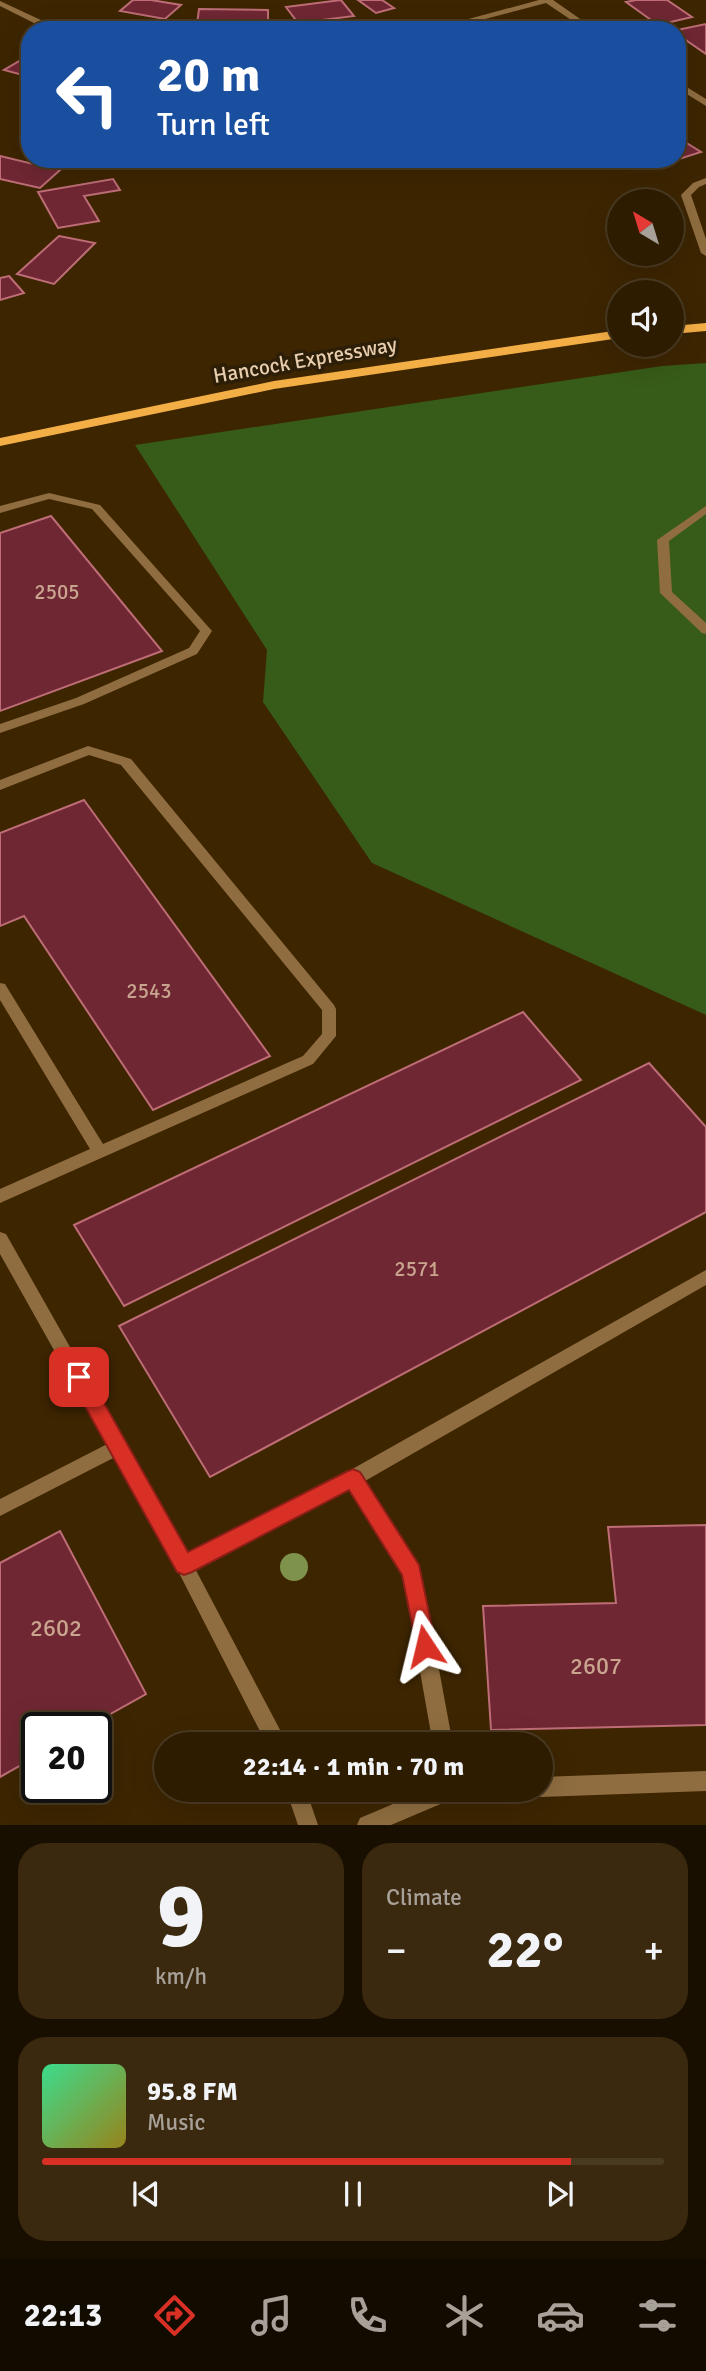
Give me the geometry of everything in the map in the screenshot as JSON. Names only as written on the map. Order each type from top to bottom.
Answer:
[{"type":"main road","points":[[684,329],[706,327]]},
{"type":"main road","name":"Hancock Expressway","points":[[0,442],[274,385],[607,336]]},
{"type":"street","points":[[466,21],[547,0],[578,21]]},
{"type":"street","points":[[0,3],[37,21]]},
{"type":"street","points":[[686,90],[706,103]]},
{"type":"street","points":[[706,181],[696,185],[686,195],[706,253]]},
{"type":"street","points":[[0,510],[49,496],[96,507],[206,631],[193,651],[80,701],[0,729]]},
{"type":"street","points":[[706,509],[663,540],[666,593],[706,630]]},
{"type":"street","points":[[0,785],[88,750],[126,762],[329,1009],[329,1036],[308,1059],[0,1196]]},
{"type":"street","points":[[0,988],[99,1151]]},
{"type":"street","points":[[0,1239],[184,1565],[271,1732]]},
{"type":"street","points":[[184,1565],[353,1478],[706,1277]]},
{"type":"street","points":[[0,1508],[118,1446]]},
{"type":"street","points":[[353,1478],[412,1572],[441,1732]]},
{"type":"street","points":[[553,1787],[706,1781]]},
{"type":"street","points":[[300,1802],[308,1825]]},
{"type":"street","points":[[367,1825],[422,1802]]},
{"type":"green space","points":[[706,363],[706,1015],[372,863],[263,702],[267,650],[135,445],[662,366]]},
{"type":"building","points":[[133,0],[181,5],[165,19],[120,11]]},
{"type":"building","points":[[341,0],[354,16],[296,21],[286,7]]},
{"type":"building","points":[[358,0],[382,0],[394,8],[376,13]]},
{"type":"building","points":[[667,0],[692,17],[675,21],[652,21],[626,2]]},
{"type":"building","points":[[199,9],[268,10],[268,21],[197,21]]},
{"type":"building","points":[[706,24],[706,54],[686,40],[686,28]]},
{"type":"building","points":[[21,60],[21,75],[4,70]]},
{"type":"building","points":[[686,143],[701,152],[686,157]]},
{"type":"building","points":[[0,156],[21,161],[21,168],[62,168],[40,188],[0,179]]},
{"type":"building","points":[[113,179],[120,190],[84,196],[99,221],[58,228],[38,192]]},
{"type":"building","points":[[59,236],[95,243],[54,284],[17,274]]},
{"type":"building","points":[[9,276],[24,293],[0,300],[0,278]]},
{"type":"building","points":[[51,516],[162,651],[0,711],[0,533]]},
{"type":"building","points":[[84,800],[270,1056],[153,1110],[24,916],[0,926],[0,833]]},
{"type":"building","points":[[523,1012],[581,1080],[124,1306],[74,1225]]},
{"type":"building","points":[[649,1063],[706,1127],[706,1212],[210,1477],[119,1326]]},
{"type":"building","points":[[706,1525],[706,1725],[491,1730],[483,1606],[616,1603],[608,1527]]},
{"type":"building","points":[[60,1531],[146,1694],[112,1713],[21,1712],[21,1765],[0,1777],[0,1563]]},
{"type":"route","points":[[79,1377],[184,1565],[353,1478],[412,1572],[425,1646]]}]
